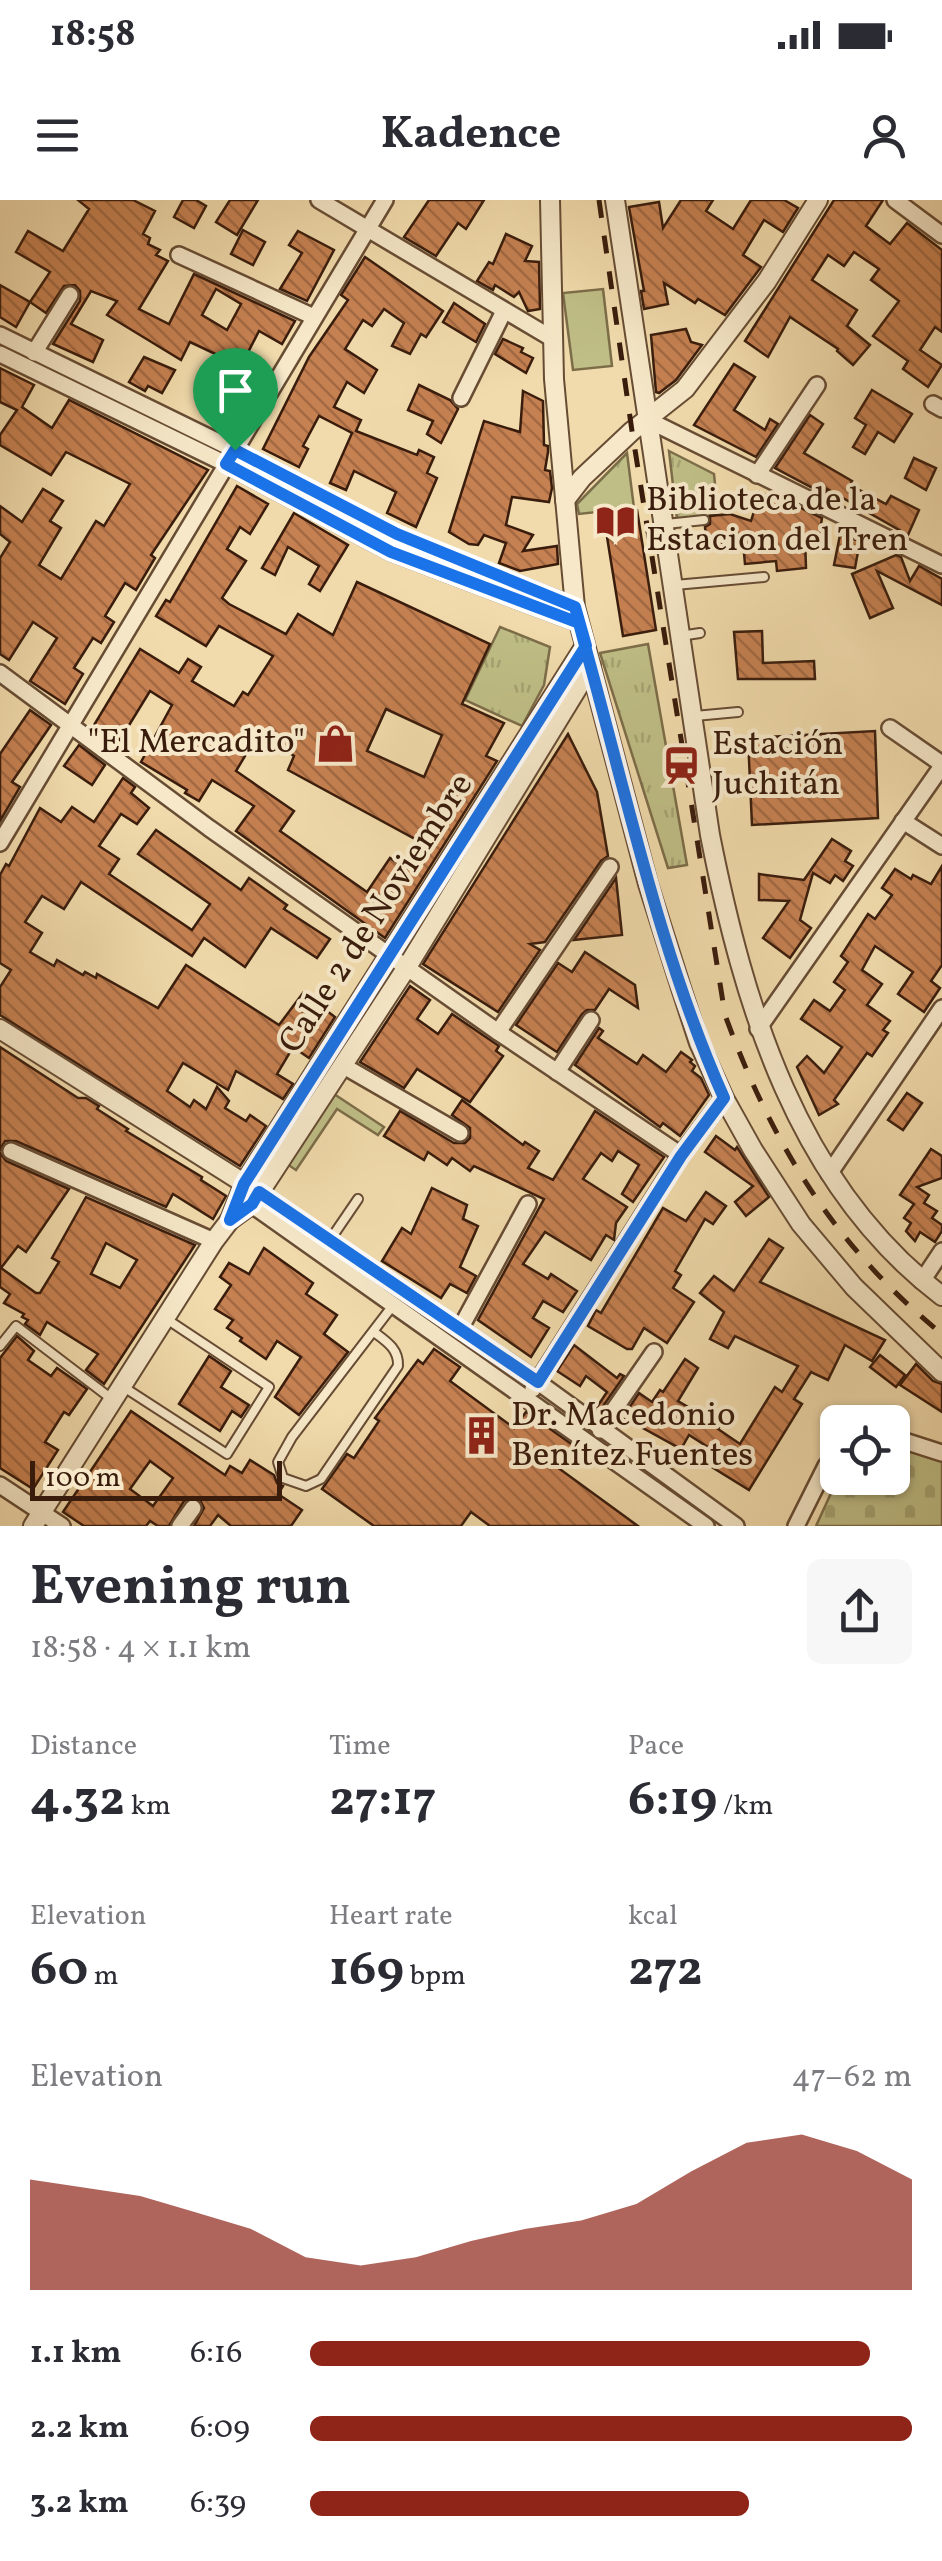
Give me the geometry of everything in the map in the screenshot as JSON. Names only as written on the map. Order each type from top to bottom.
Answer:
[{"type":"street","points":[[319,200],[553,339]]},
{"type":"street","points":[[0,844],[384,200]]},
{"type":"street","points":[[550,200],[553,339],[577,615],[648,884],[700,1043],[753,1150],[802,1224],[854,1288],[942,1372]]},
{"type":"street","points":[[615,200],[691,716],[724,904],[758,1029],[791,1107],[829,1174],[874,1233],[942,1296]]},
{"type":"street","points":[[566,500],[616,445],[685,389],[767,280],[818,200]]},
{"type":"street","points":[[894,200],[942,235]]},
{"type":"street","points":[[180,255],[314,317]]},
{"type":"street","points":[[34,353],[70,295]]},
{"type":"street","points":[[461,398],[504,311]]},
{"type":"street","points":[[0,335],[10,352],[577,615]]},
{"type":"street","points":[[10,352],[34,353],[231,457],[391,552],[577,615]]},
{"type":"street","points":[[757,475],[817,385]]},
{"type":"street","points":[[648,420],[942,564]]},
{"type":"street","points":[[391,552],[397,534]]},
{"type":"street","name":"Calle 2 de Noviembre","points":[[38,1519],[214,1241],[342,1066],[408,967],[562,700],[586,646]]},
{"type":"street","name":"Calle 2 de Noviembre","points":[[248,1194],[391,955],[562,700],[591,666]]},
{"type":"street","points":[[0,674],[209,828],[681,1156]]},
{"type":"street","points":[[562,700],[601,703]]},
{"type":"street","points":[[758,1029],[942,765],[890,728]]},
{"type":"street","points":[[903,821],[942,846]]},
{"type":"street","points":[[498,1032],[610,866]]},
{"type":"street","points":[[829,1174],[942,1008]]},
{"type":"street","points":[[557,1072],[591,1020]]},
{"type":"street","points":[[0,1030],[248,1194],[330,1240],[538,1382],[736,1526]]},
{"type":"street","points":[[342,1066],[460,1133]]},
{"type":"street","points":[[524,1400],[681,1156],[724,1098]]},
{"type":"street","points":[[11,1151],[214,1241]]},
{"type":"street","points":[[248,1194],[393,1306],[706,1526]]},
{"type":"street","points":[[460,1329],[528,1204]]},
{"type":"street","points":[[922,1281],[942,1252]]},
{"type":"street","points":[[600,1430],[654,1352]]},
{"type":"street","points":[[910,1443],[942,1453]]},
{"type":"street","points":[[796,1526],[820,1478]]},
{"type":"street","points":[[0,1485],[38,1519],[62,1526]]},
{"type":"street","points":[[180,1526],[192,1508]]},
{"type":"lane","points":[[662,525],[704,520]]},
{"type":"lane","points":[[670,586],[764,577]]},
{"type":"lane","points":[[678,636],[700,633]]},
{"type":"lane","points":[[691,716],[738,712]]},
{"type":"lane","points":[[330,1240],[358,1199]]},
{"type":"lane","points":[[374,1332],[392,1346],[399,1357],[398,1366],[320,1479],[306,1486],[283,1478],[278,1462],[292,1437],[405,1291]]},
{"type":"lane","points":[[0,1346],[16,1326],[118,1393],[227,1454],[269,1388],[166,1319]]},
{"type":"green space","points":[[603,289],[612,366],[573,370],[563,293]]},
{"type":"green space","points":[[669,451],[714,474],[718,515],[677,519]]},
{"type":"green space","points":[[627,453],[634,508],[579,514],[577,504]]},
{"type":"green space","points":[[500,627],[550,647],[544,685],[522,726],[465,700]]},
{"type":"green space","points":[[648,644],[687,865],[668,868],[600,653]]},
{"type":"green space","points":[[334,1094],[384,1127],[378,1135],[337,1109],[296,1170],[287,1164]]},
{"type":"green space","points":[[910,1451],[942,1461],[942,1526],[816,1526],[830,1495],[910,1495]]},
{"type":"building","points":[[78,200],[133,200],[155,211],[143,234],[150,238],[148,244],[160,250],[156,255],[168,261],[139,309],[169,324],[194,274],[295,321],[282,344],[259,331],[244,360],[229,353],[226,359],[190,342],[181,360],[107,315],[117,301],[91,291],[71,324],[103,340],[93,362],[53,344],[80,301],[80,291],[75,285],[64,286],[46,313],[30,302],[50,272],[16,252],[28,231],[63,251],[89,209]],"holes":[[[216,289],[241,304],[227,330],[202,315]]]},
{"type":"building","points":[[183,200],[196,200],[206,206],[194,228],[174,217]]},
{"type":"building","points":[[230,200],[258,200],[237,235],[216,222]]},
{"type":"building","points":[[429,200],[484,200],[466,229],[458,223],[436,256],[404,237]]},
{"type":"building","points":[[681,200],[713,200],[706,211],[733,229],[751,200],[784,200],[798,208],[783,232],[764,220],[743,255],[761,267],[725,315],[698,299],[695,303],[664,283],[668,304],[644,309],[629,207],[659,202],[663,228]]},
{"type":"building","points":[[834,200],[883,200],[866,226],[890,244],[907,223],[942,250],[942,332],[935,327],[920,350],[942,365],[928,387],[903,369],[908,361],[873,336],[899,301],[871,280],[879,269],[854,252],[844,266],[828,255],[812,280],[857,310],[847,326],[870,345],[853,365],[838,349],[790,317],[768,357],[745,341]]},
{"type":"building","points":[[243,230],[265,242],[253,265],[231,254]]},
{"type":"building","points":[[298,231],[334,250],[307,301],[280,289],[302,253],[289,245]]},
{"type":"building","points":[[506,234],[532,246],[525,261],[539,262],[540,309],[528,311],[519,292],[514,297],[495,285],[493,290],[477,281],[489,262],[493,264]]},
{"type":"building","points":[[365,257],[443,311],[426,337],[421,334],[410,354],[392,346],[404,323],[384,309],[372,326],[363,320],[345,349],[377,370],[364,393],[347,382],[334,407],[361,420],[356,431],[417,455],[419,450],[434,457],[427,473],[437,478],[416,527],[387,513],[396,492],[354,471],[346,490],[330,483],[352,433],[319,416],[303,446],[308,449],[299,467],[263,449],[309,357],[348,300],[341,295]]},
{"type":"building","points":[[0,285],[30,302],[16,327],[0,317]]},
{"type":"building","points":[[454,303],[485,324],[476,342],[443,322]]},
{"type":"building","points":[[686,329],[691,342],[702,345],[676,380],[656,392],[651,335]]},
{"type":"building","points":[[503,339],[523,348],[521,352],[533,358],[526,373],[495,354]]},
{"type":"building","points":[[144,357],[175,370],[162,393],[148,386],[145,391],[129,382]]},
{"type":"building","points":[[734,364],[755,377],[734,410],[765,430],[770,419],[778,424],[756,457],[694,425]]},
{"type":"building","points":[[0,368],[34,385],[22,407],[52,428],[69,400],[208,470],[151,555],[155,558],[136,590],[125,583],[105,616],[114,622],[101,643],[93,638],[74,668],[83,674],[65,704],[30,681],[57,638],[33,622],[9,660],[0,654],[0,558],[10,542],[0,534],[0,506],[22,522],[43,489],[63,501],[50,521],[61,528],[39,565],[61,579],[96,521],[104,526],[130,484],[66,452],[51,475],[0,445],[0,435],[17,410],[0,402]]},
{"type":"building","points":[[419,385],[450,400],[458,409],[441,443],[427,434],[433,421],[408,410]]},
{"type":"building","points":[[872,390],[912,414],[894,442],[878,432],[865,454],[853,447],[866,425],[855,418]]},
{"type":"building","points":[[523,391],[543,401],[544,445],[548,446],[545,470],[550,471],[552,488],[549,502],[512,497],[506,525],[533,535],[523,551],[557,546],[558,564],[520,571],[499,563],[506,543],[484,535],[478,545],[469,544],[449,532],[484,421],[520,432]]},
{"type":"building","points":[[810,415],[823,424],[804,453],[886,504],[891,496],[919,510],[908,535],[827,489],[826,495],[775,468]]},
{"type":"building","points":[[914,458],[936,468],[926,490],[905,478]]},
{"type":"building","points":[[237,486],[268,504],[250,534],[240,527],[227,549],[246,561],[222,598],[229,604],[286,634],[298,614],[333,635],[357,582],[490,644],[462,704],[504,723],[486,756],[497,761],[385,938],[236,831],[254,806],[212,780],[199,801],[141,762],[172,705],[150,691],[120,740],[94,725],[140,649],[179,673],[188,659],[201,667],[192,681],[234,706],[243,692],[248,695],[273,656],[219,626],[206,646],[156,616],[166,600],[170,602]],"holes":[[[386,709],[442,735],[424,777],[367,751]],[[265,735],[294,756],[288,770],[424,844],[407,869],[390,858],[367,892],[280,831],[294,811],[236,771],[257,736],[262,739]]]},
{"type":"building","points":[[760,492],[822,518],[819,537],[805,538],[806,568],[777,571],[776,561],[745,564],[743,542],[707,546],[705,527],[710,524],[710,516],[730,514],[751,521]]},
{"type":"building","points":[[637,510],[656,630],[623,636],[603,512]]},
{"type":"building","points":[[294,513],[348,545],[320,591],[309,584],[319,566],[288,547],[275,575],[262,568]]},
{"type":"building","points":[[840,535],[860,541],[855,568],[834,565]]},
{"type":"building","points":[[896,555],[901,557],[910,581],[919,566],[942,579],[942,605],[877,571],[893,608],[870,618],[852,574]]},
{"type":"building","points":[[762,631],[763,663],[814,661],[815,679],[738,679],[734,632]]},
{"type":"building","points":[[30,710],[51,725],[12,782],[20,787],[0,821],[0,754]]},
{"type":"building","points":[[875,731],[878,818],[752,825],[748,738]]},
{"type":"building","points":[[568,734],[597,792],[608,856],[545,942],[530,944],[540,950],[498,1012],[423,964]]},
{"type":"building","points":[[79,745],[105,765],[92,785],[64,766]]},
{"type":"building","points":[[123,778],[135,787],[131,793],[149,808],[137,824],[121,814],[99,846],[119,859],[109,874],[192,930],[210,904],[138,854],[156,830],[241,890],[249,878],[287,905],[284,909],[330,939],[317,958],[271,928],[245,967],[204,938],[192,956],[81,882],[64,909],[42,896],[25,922],[42,933],[30,952],[54,966],[57,960],[83,975],[85,972],[96,978],[97,974],[158,1008],[186,965],[279,1025],[303,993],[335,1017],[309,1058],[293,1047],[277,1074],[293,1084],[283,1099],[236,1071],[228,1090],[183,1063],[167,1091],[190,1107],[194,1100],[206,1109],[217,1087],[229,1101],[225,1108],[246,1121],[250,1115],[266,1126],[240,1166],[0,1015],[0,987],[11,970],[0,963],[0,875],[6,864],[9,866],[40,808],[61,822],[72,807],[94,822]]},
{"type":"building","points":[[832,839],[851,851],[845,861],[853,866],[843,881],[835,875],[830,883],[813,873],[800,920],[811,928],[790,958],[763,938],[789,901],[759,900],[759,874],[804,880]]},
{"type":"building","points":[[942,866],[942,965],[931,981],[940,988],[924,1012],[898,994],[913,972],[875,946],[862,970],[882,984],[867,1005],[890,1021],[883,1030],[888,1033],[872,1056],[867,1053],[834,1100],[838,1104],[819,1115],[797,1067],[807,1056],[824,1073],[842,1047],[801,1019],[814,1000],[830,1011],[845,990],[834,982],[848,962],[841,956],[868,914],[875,919],[892,895],[882,888],[895,869],[911,879],[913,875],[931,884]]},
{"type":"building","points":[[616,878],[622,935],[574,940]]},
{"type":"building","points":[[585,952],[635,985],[638,1008],[609,989],[595,1010],[582,1014],[557,1052],[516,1025],[558,963],[572,972]]},
{"type":"building","points":[[410,986],[430,1000],[417,1019],[438,1034],[452,1014],[499,1046],[496,1051],[503,1056],[470,1102],[417,1069],[404,1088],[360,1062]]},
{"type":"building","points":[[599,1028],[603,1031],[598,1038],[637,1064],[643,1055],[666,1072],[681,1052],[692,1060],[692,1071],[701,1078],[709,1095],[680,1136],[663,1123],[660,1127],[575,1065]]},
{"type":"building","points":[[0,1047],[78,1098],[99,1106],[97,1109],[126,1131],[226,1196],[213,1219],[173,1194],[166,1207],[16,1141],[5,1141],[0,1150]]},
{"type":"building","points":[[907,1093],[922,1103],[903,1130],[888,1120]]},
{"type":"building","points":[[462,1100],[523,1145],[525,1142],[539,1151],[528,1168],[553,1180],[595,1111],[664,1157],[633,1202],[622,1194],[639,1165],[618,1151],[612,1161],[601,1153],[583,1179],[627,1207],[616,1223],[614,1240],[606,1235],[591,1260],[545,1232],[523,1264],[548,1279],[551,1274],[577,1291],[563,1312],[543,1301],[533,1318],[549,1328],[531,1357],[478,1320],[544,1199],[474,1166],[470,1171],[452,1158],[447,1165],[428,1152],[424,1160],[384,1136],[400,1111],[454,1143],[465,1143],[470,1138],[470,1128],[452,1115]]},
{"type":"building","points":[[716,1136],[735,1150],[737,1147],[769,1197],[746,1216],[735,1202],[753,1186],[705,1152]]},
{"type":"building","points":[[931,1149],[942,1156],[942,1178],[917,1187],[929,1195],[924,1203],[937,1211],[932,1218],[942,1225],[942,1231],[935,1242],[920,1232],[915,1241],[906,1231],[911,1223],[904,1218],[914,1204],[900,1195]]},
{"type":"building","points":[[0,1153],[6,1161],[69,1189],[26,1252],[18,1246],[1,1268],[36,1293],[40,1293],[59,1262],[52,1258],[86,1197],[195,1245],[104,1384],[86,1370],[98,1354],[47,1322],[40,1335],[25,1324],[28,1320],[22,1317],[24,1314],[4,1303],[10,1294],[0,1287]],"holes":[[[106,1243],[137,1260],[120,1288],[91,1274]]]},
{"type":"building","points":[[432,1188],[467,1205],[463,1219],[478,1226],[460,1267],[476,1276],[467,1293],[450,1284],[441,1298],[382,1261],[402,1228],[411,1234]]},
{"type":"building","points":[[706,1192],[726,1206],[713,1224],[705,1219],[675,1271],[681,1275],[673,1288],[694,1302],[667,1343],[644,1328],[632,1349],[627,1349],[588,1326],[596,1310],[601,1313],[663,1208],[686,1221]]},
{"type":"building","points":[[769,1239],[783,1248],[760,1282],[885,1340],[872,1361],[845,1345],[828,1380],[811,1372],[794,1399],[802,1404],[749,1490],[707,1464],[714,1451],[689,1435],[681,1449],[623,1417],[639,1393],[652,1402],[660,1390],[663,1392],[685,1359],[698,1368],[678,1401],[720,1426],[718,1429],[740,1444],[775,1387],[782,1392],[798,1366],[735,1336],[728,1348],[710,1339],[724,1312],[700,1293],[714,1276],[734,1291]]},
{"type":"building","points":[[264,1248],[313,1283],[306,1294],[337,1315],[324,1334],[348,1352],[299,1415],[275,1397],[301,1357],[277,1341],[266,1359],[240,1341],[242,1338],[227,1328],[233,1320],[215,1309],[231,1285],[220,1277],[229,1263],[249,1274]]},
{"type":"building","points":[[17,1336],[34,1351],[28,1360],[51,1376],[57,1368],[87,1389],[69,1415],[64,1412],[45,1442],[58,1450],[33,1489],[0,1468],[0,1358]]},
{"type":"building","points":[[574,1345],[617,1378],[620,1374],[624,1376],[599,1412],[595,1410],[607,1392],[586,1376],[580,1386],[557,1371]]},
{"type":"building","name":"Dr. Macedonio Benítez Fuentes","points":[[434,1349],[460,1367],[450,1381],[514,1428],[526,1412],[573,1445],[557,1467],[638,1526],[490,1526],[471,1512],[461,1526],[374,1526],[322,1489],[347,1454],[354,1458],[379,1421],[375,1418],[418,1360],[423,1364]]},
{"type":"building","points":[[880,1355],[905,1375],[896,1387],[870,1367]]},
{"type":"building","points":[[209,1356],[231,1371],[221,1387],[249,1405],[241,1417],[232,1411],[220,1431],[179,1404]]},
{"type":"building","points":[[916,1364],[933,1381],[942,1384],[942,1412],[900,1385]]},
{"type":"building","points":[[131,1411],[225,1475],[230,1466],[242,1473],[250,1460],[274,1475],[283,1486],[278,1494],[302,1510],[291,1526],[231,1526],[218,1515],[210,1526],[194,1526],[204,1508],[193,1497],[184,1501],[169,1526],[150,1521],[146,1526],[84,1526],[63,1512]],"holes":[[[150,1461],[173,1478],[153,1506],[130,1489]]]},
{"type":"railway","points":[[599,200],[725,1015],[764,1107],[811,1190],[870,1266],[942,1334]]},
{"type":"place","name":"Biblioteca de la Estacion del Tren","points":[[616,521]]},
{"type":"place","name":"\"El Mercadito\"","points":[[335,743]]},
{"type":"place","name":"Estación Juchitán","points":[[682,765]]},
{"type":"place","name":"Dr. Macedonio Benítez Fuentes","points":[[481,1436]]},
{"type":"route","points":[[235,450],[226,464],[391,552],[579,623],[586,646],[619,767],[648,884],[700,1043],[724,1098],[681,1156],[538,1382],[259,1192],[252,1204],[230,1220],[237,1196],[324,1055],[586,646],[575,607],[397,534],[235,450]]}]
